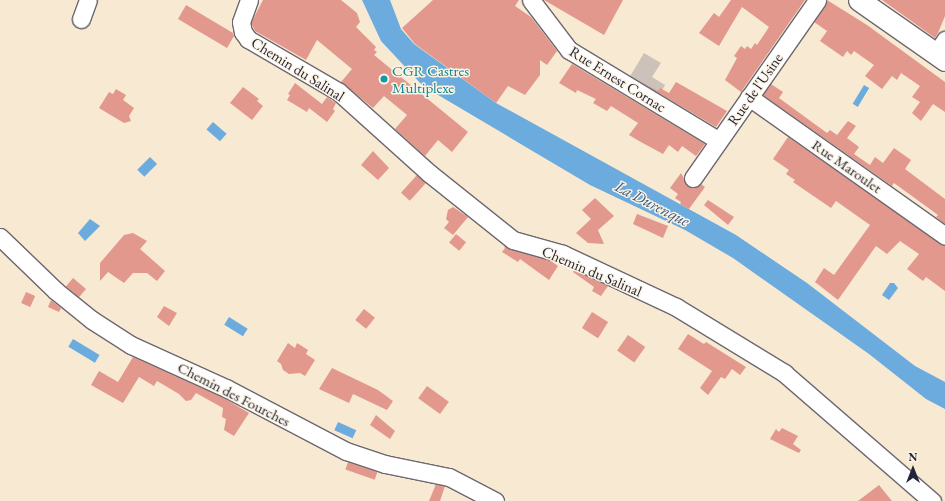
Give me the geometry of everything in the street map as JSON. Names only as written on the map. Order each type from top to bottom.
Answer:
[{"type":"main road","points":[[859,0],[942,51]]},
{"type":"street","points":[[81,19],[88,0]]},
{"type":"street","name":"Chemin du Salinal","points":[[249,0],[241,22],[243,32],[248,38],[339,92],[429,174],[513,240],[563,254],[676,307],[784,373],[932,501]]},
{"type":"street","name":"Rue Ernest Cornac","points":[[531,0],[570,50],[719,141]]},
{"type":"street","name":"Rue de l'Usine","points":[[693,178],[817,0]]},
{"type":"street","name":"Rue Maroulet","points":[[749,97],[945,236]]},
{"type":"street","name":"Chemin des Fourches","points":[[0,237],[56,290],[92,320],[131,345],[208,379],[346,451],[385,464],[448,477],[495,501]]},
{"type":"shaded area","points":[[644,53],[661,63],[652,77],[665,85],[659,96],[629,78]]},
{"type":"water","name":"La Durenque","points":[[362,0],[390,0],[401,29],[414,44],[496,103],[736,235],[807,283],[915,366],[945,382],[945,409],[926,399],[869,354],[733,258],[685,230],[590,185],[423,86],[381,41]]},
{"type":"water","points":[[864,85],[869,88],[858,107],[853,104]]},
{"type":"water","points":[[213,122],[227,134],[220,141],[206,130]]},
{"type":"water","points":[[150,157],[157,164],[144,177],[137,170]]},
{"type":"water","points":[[90,219],[100,226],[85,241],[78,233]]},
{"type":"water","points":[[890,283],[894,283],[898,288],[889,300],[882,295]]},
{"type":"water","points":[[229,317],[248,329],[243,336],[224,325]]},
{"type":"water","points":[[73,339],[100,355],[95,363],[68,347]]},
{"type":"water","points":[[338,422],[356,430],[353,438],[334,430]]},
{"type":"building","name":"CGR Castres Multiplexe","points":[[263,0],[341,0],[357,13],[360,22],[356,27],[376,47],[374,50],[377,52],[374,55],[468,132],[452,152],[438,140],[425,156],[395,129],[407,115],[384,96],[373,108],[341,82],[352,69],[317,40],[306,60],[255,31],[251,23]]},
{"type":"building","points":[[433,0],[519,0],[515,6],[531,17],[557,51],[547,65],[540,60],[540,75],[525,95],[508,86],[496,103],[415,44],[402,28]]},
{"type":"building","points":[[544,0],[623,0],[604,35]]},
{"type":"building","points":[[731,0],[805,0],[741,92],[725,80],[737,58],[734,56],[741,46],[745,49],[747,46],[751,49],[755,43],[757,45],[769,27],[742,7],[719,46],[699,33],[714,13],[719,17]]},
{"type":"building","points":[[827,0],[867,25],[945,82],[945,112],[933,104],[921,121],[912,113],[920,102],[912,97],[920,86],[901,73],[897,80],[892,76],[882,89],[865,76],[874,65],[854,51],[851,55],[847,51],[843,57],[820,41],[827,31],[814,22]]},
{"type":"building","points":[[882,0],[945,0],[945,16],[935,38]]},
{"type":"building","points":[[186,5],[233,33],[234,36],[227,48],[178,19]]},
{"type":"building","points":[[572,64],[705,144],[696,156],[682,146],[678,152],[669,145],[663,154],[629,135],[638,123],[611,106],[607,111],[593,103],[596,99],[577,90],[576,93],[559,83]]},
{"type":"building","points":[[637,80],[658,91],[660,88],[669,93],[676,82],[727,111],[716,127]]},
{"type":"building","points":[[295,83],[322,104],[327,97],[336,103],[333,109],[335,111],[327,122],[309,108],[307,112],[287,100],[290,95],[288,94]]},
{"type":"building","points":[[771,84],[783,92],[779,98],[827,133],[830,130],[837,135],[848,121],[856,126],[847,138],[859,147],[854,154],[870,165],[875,157],[883,163],[894,148],[911,160],[905,169],[945,199],[945,224],[936,217],[938,215],[894,183],[892,186],[763,95]]},
{"type":"building","points":[[243,87],[259,99],[257,101],[263,106],[252,120],[230,103]]},
{"type":"building","points":[[116,89],[126,95],[123,100],[134,108],[129,116],[131,121],[124,123],[99,108],[109,92],[113,94]]},
{"type":"building","points":[[788,137],[945,246],[945,291],[926,277],[923,281],[907,269],[919,254],[900,241],[887,254],[876,246],[838,300],[815,282],[824,268],[834,275],[870,225],[836,201],[831,208],[793,182],[795,180],[786,174],[789,170],[773,159]]},
{"type":"building","points":[[373,151],[389,168],[378,180],[361,165]]},
{"type":"building","points":[[681,173],[688,186],[693,188],[701,184],[705,187],[689,209],[680,204],[681,202],[675,198],[678,194],[670,188]]},
{"type":"building","points":[[417,175],[426,183],[410,201],[401,193]]},
{"type":"building","points":[[595,198],[614,216],[598,230],[604,244],[588,243],[576,233],[591,219],[582,210]]},
{"type":"building","points":[[708,200],[734,217],[728,225],[704,205]]},
{"type":"building","points":[[453,207],[468,217],[453,235],[444,228],[449,222],[446,219],[448,210]]},
{"type":"building","points":[[637,214],[668,226],[663,238],[633,224]]},
{"type":"building","points":[[133,233],[147,241],[140,249],[165,271],[157,281],[147,273],[133,273],[124,283],[108,272],[100,281],[100,263],[124,235]]},
{"type":"building","points":[[456,234],[466,242],[459,251],[449,243]]},
{"type":"building","points":[[504,246],[551,261],[558,266],[549,280],[520,259],[518,262],[502,252],[505,248]]},
{"type":"building","points":[[574,270],[608,286],[601,296],[592,291],[594,287],[573,272]]},
{"type":"building","points":[[73,278],[86,289],[79,297],[66,286]]},
{"type":"building","points":[[26,292],[35,296],[30,307],[21,303]]},
{"type":"building","points":[[51,300],[61,308],[59,312],[48,307]]},
{"type":"building","points":[[164,306],[177,313],[169,326],[157,317]]},
{"type":"building","points":[[364,309],[375,318],[366,329],[355,320]]},
{"type":"building","points":[[592,312],[608,322],[598,338],[582,328]]},
{"type":"building","points":[[688,334],[704,344],[706,342],[746,367],[740,375],[732,369],[725,379],[721,377],[708,395],[700,388],[712,371],[678,349]]},
{"type":"building","points":[[628,335],[645,347],[634,363],[617,351]]},
{"type":"building","points":[[288,343],[295,348],[297,343],[308,350],[306,354],[315,360],[305,376],[300,373],[289,374],[283,370],[281,364],[277,361]]},
{"type":"building","points":[[133,357],[222,397],[249,413],[234,436],[224,430],[226,419],[222,417],[223,408],[196,393],[191,400],[186,401],[179,394],[157,381],[154,386],[139,377],[123,403],[91,385],[99,371],[118,382]]},
{"type":"building","points":[[332,368],[378,390],[393,401],[387,410],[353,394],[349,403],[319,389]]},
{"type":"building","points":[[427,386],[449,402],[440,414],[418,398]]},
{"type":"building","points":[[376,415],[395,431],[390,439],[370,425]]},
{"type":"building","points":[[782,428],[798,436],[793,444],[801,450],[799,453],[770,439],[776,429],[779,432]]},
{"type":"building","points":[[348,462],[377,472],[375,480],[345,470]]},
{"type":"building","points":[[436,484],[445,486],[440,501],[429,501]]},
{"type":"building","points":[[879,485],[892,501],[858,501]]},
{"type":"place","name":"CGR Castres Multiplexe","points":[[384,79]]}]
